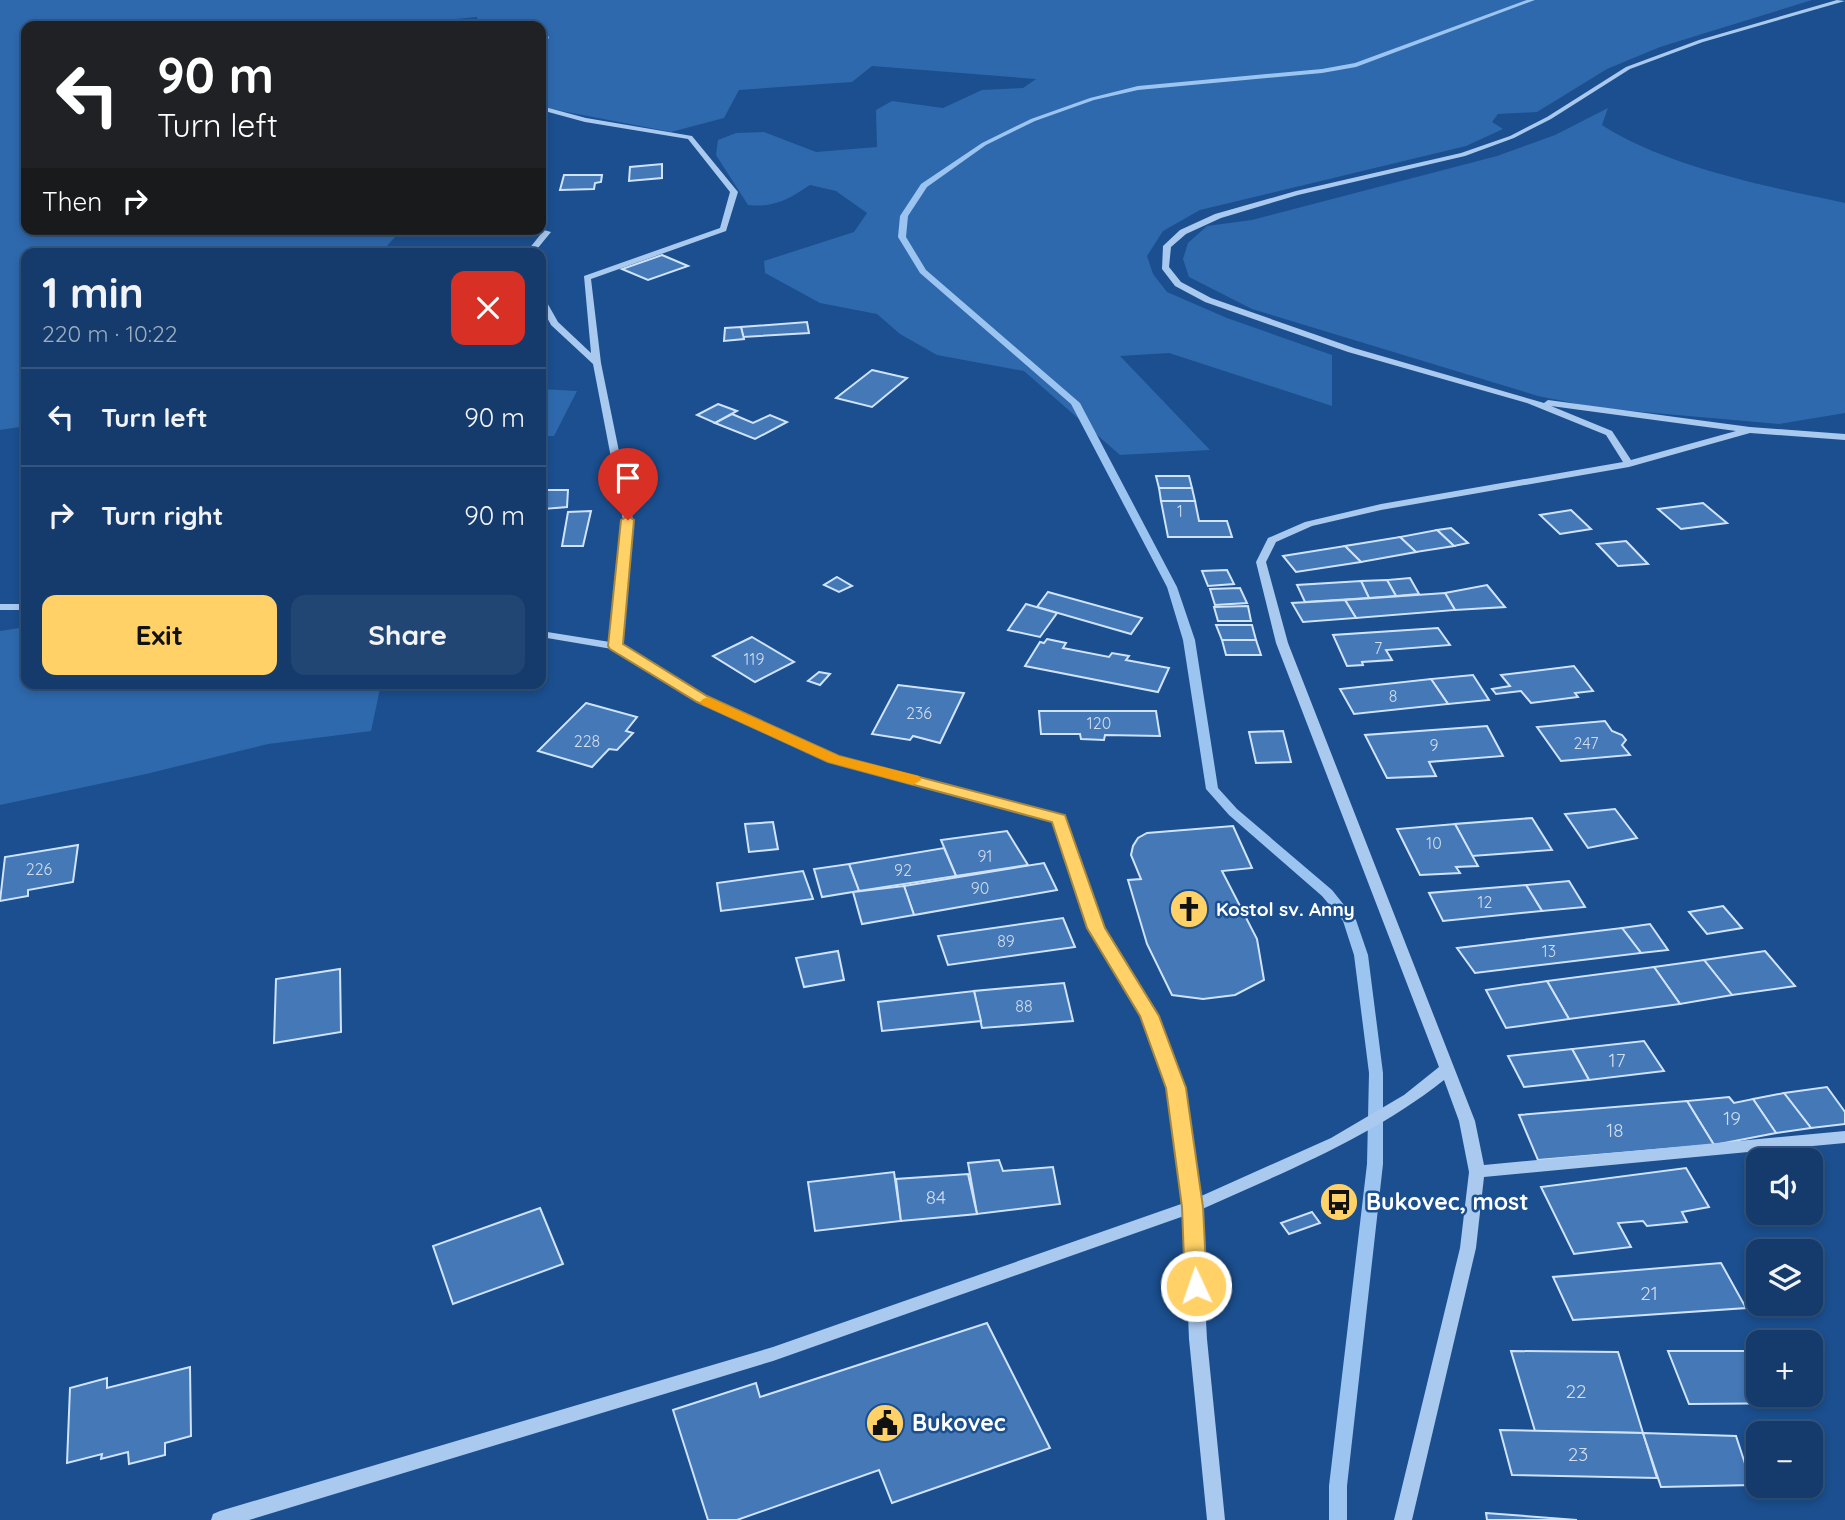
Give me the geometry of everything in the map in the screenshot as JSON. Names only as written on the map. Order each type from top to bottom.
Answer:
[{"type":"street","points":[[1629,464],[1609,433],[1530,401],[1351,349],[1208,300],[1178,284],[1165,267],[1167,246],[1183,232],[1218,216],[1296,193],[1463,155],[1549,118],[1628,68],[1701,41],[1843,0]]},
{"type":"street","points":[[546,109],[585,120],[690,137],[734,192],[723,229],[587,278],[597,363],[628,520],[615,646]]},
{"type":"street","points":[[546,308],[554,323],[597,363]]},
{"type":"street","points":[[1530,401],[1750,430],[1845,437]]},
{"type":"street","points":[[1403,1520],[1468,1248],[1477,1172],[1466,1121],[1447,1069],[1282,643],[1261,562],[1272,540],[1309,524],[1381,507],[1629,464],[1750,430]]},
{"type":"street","points":[[0,609],[21,607]]},
{"type":"street","points":[[546,635],[615,646],[702,699],[833,759],[1059,818],[1096,928],[1149,1016],[1176,1088],[1192,1207],[1198,1339],[1216,1520]]},
{"type":"street","points":[[220,1520],[773,1354],[1192,1207],[1336,1142],[1409,1099],[1447,1069]]},
{"type":"street","points":[[1477,1172],[1845,1137]]},
{"type":"shaded area","points":[[0,0],[1812,0],[1660,47],[1607,69],[1537,112],[1498,114],[1492,122],[1503,129],[1466,146],[1200,210],[1163,231],[1147,256],[1153,274],[1167,292],[1227,318],[1332,355],[1332,406],[1169,353],[1120,356],[1210,450],[1120,455],[1024,371],[937,355],[900,334],[877,314],[820,303],[765,273],[764,261],[854,232],[867,213],[836,191],[810,185],[781,201],[766,205],[748,205],[716,155],[718,140],[736,133],[764,132],[816,152],[877,147],[876,110],[892,101],[943,108],[982,90],[1023,88],[1036,79],[872,66],[852,82],[739,90],[724,118],[671,132],[546,108],[546,21],[478,21],[477,17],[434,21],[21,21],[21,235],[397,235],[385,248],[21,248],[21,427],[0,430]]},
{"type":"shaded area","points":[[1608,108],[1602,125],[1657,153],[1719,174],[1845,203],[1845,413],[1779,424],[1598,408],[1538,396],[1252,309],[1189,277],[1183,259],[1188,243],[1207,226],[1252,220],[1497,156],[1555,135]]},
{"type":"shaded area","points":[[546,389],[577,391],[554,436],[546,436]]},
{"type":"shaded area","points":[[21,628],[21,689],[380,689],[371,731],[268,744],[146,774],[0,805],[0,631]]},
{"type":"building","points":[[662,164],[662,178],[629,181],[630,167]]},
{"type":"building","points":[[564,175],[602,175],[601,182],[595,183],[594,189],[560,190]]},
{"type":"building","points":[[662,255],[688,266],[648,280],[622,269]]},
{"type":"building","points":[[807,322],[809,333],[743,337],[741,327]]},
{"type":"building","points":[[741,327],[744,339],[724,341],[725,328]]},
{"type":"building","points":[[872,370],[907,378],[872,407],[836,398]]},
{"type":"building","points":[[718,404],[737,411],[715,423],[697,415]]},
{"type":"building","points":[[732,414],[753,423],[770,415],[787,422],[755,439],[715,423]]},
{"type":"building","points":[[1156,476],[1189,476],[1192,488],[1159,488]]},
{"type":"building","points":[[1159,488],[1192,488],[1195,501],[1161,501]]},
{"type":"building","points":[[547,490],[568,490],[567,507],[546,509]]},
{"type":"building","points":[[1161,501],[1195,501],[1199,521],[1227,521],[1232,537],[1168,537]]},
{"type":"building","points":[[1703,503],[1727,523],[1681,529],[1658,509]]},
{"type":"building","points":[[1571,510],[1591,529],[1560,534],[1540,515]]},
{"type":"building","points":[[591,511],[583,546],[562,546],[568,512]]},
{"type":"building","points":[[1451,528],[1468,543],[1454,546],[1437,530]]},
{"type":"building","points":[[1437,530],[1454,546],[1416,552],[1400,537]]},
{"type":"building","points":[[1400,537],[1416,552],[1361,562],[1345,546]]},
{"type":"building","points":[[1626,541],[1648,564],[1618,566],[1597,544]]},
{"type":"building","points":[[1345,546],[1361,562],[1296,572],[1283,556]]},
{"type":"building","points":[[1227,570],[1234,584],[1208,586],[1202,571]]},
{"type":"building","points":[[837,577],[852,586],[839,592],[824,585]]},
{"type":"building","points":[[1410,578],[1419,594],[1396,596],[1387,580]]},
{"type":"building","points":[[1387,580],[1396,596],[1369,598],[1361,581]]},
{"type":"building","points":[[1361,581],[1369,598],[1305,602],[1297,585]]},
{"type":"building","points":[[1487,585],[1505,607],[1455,610],[1445,593]]},
{"type":"building","points":[[1240,588],[1247,603],[1215,605],[1210,589]]},
{"type":"building","points":[[1048,592],[1142,618],[1131,634],[1037,607]]},
{"type":"building","points":[[1445,593],[1455,610],[1356,618],[1345,600]]},
{"type":"building","points":[[1345,600],[1356,618],[1303,622],[1292,603]]},
{"type":"building","points":[[1026,604],[1057,613],[1040,637],[1008,630]]},
{"type":"building","points":[[1248,606],[1251,621],[1218,621],[1214,607]]},
{"type":"building","points":[[1216,625],[1252,625],[1256,640],[1222,640]]},
{"type":"building","points":[[1438,628],[1450,645],[1386,650],[1392,660],[1362,662],[1363,665],[1347,666],[1333,635]]},
{"type":"building","points":[[752,637],[794,662],[755,682],[713,656]]},
{"type":"building","points":[[1047,639],[1066,643],[1063,648],[1109,657],[1112,653],[1129,656],[1126,660],[1169,668],[1158,692],[1025,666],[1040,642],[1044,643]]},
{"type":"building","points":[[1222,640],[1256,640],[1261,655],[1226,655]]},
{"type":"building","points":[[1574,666],[1593,691],[1575,693],[1578,697],[1531,703],[1521,691],[1496,694],[1492,689],[1510,686],[1501,675]]},
{"type":"building","points":[[819,672],[830,674],[820,685],[808,681]]},
{"type":"building","points":[[1473,675],[1489,700],[1448,704],[1431,679]]},
{"type":"building","points":[[1431,679],[1448,704],[1354,714],[1340,689]]},
{"type":"building","points":[[898,685],[964,693],[940,743],[913,736],[910,740],[872,734]]},
{"type":"building","points":[[586,703],[637,717],[626,731],[633,733],[617,750],[609,749],[592,767],[538,751]]},
{"type":"building","points":[[1039,711],[1156,711],[1160,736],[1105,735],[1104,740],[1081,739],[1080,734],[1041,734]]},
{"type":"building","points":[[1605,721],[1612,731],[1626,740],[1622,745],[1630,755],[1561,761],[1537,727]]},
{"type":"building","points":[[1487,726],[1503,756],[1429,762],[1436,776],[1387,778],[1365,735]]},
{"type":"building","points":[[1283,731],[1291,762],[1256,763],[1249,732]]},
{"type":"building","points":[[1615,809],[1637,838],[1588,848],[1565,814]]},
{"type":"building","points":[[1532,818],[1552,850],[1472,856],[1455,824]]},
{"type":"building","points":[[773,822],[778,849],[749,852],[745,824]]},
{"type":"building","points":[[1455,824],[1478,866],[1456,867],[1460,873],[1420,875],[1397,829]]},
{"type":"building","name":"Kostol sv. Anny","points":[[1233,826],[1252,868],[1222,871],[1257,939],[1264,980],[1235,995],[1203,999],[1172,995],[1147,944],[1128,880],[1141,879],[1131,855],[1133,846],[1138,838],[1147,833]]},
{"type":"building","points":[[1007,831],[1028,865],[956,876],[941,840]]},
{"type":"building","points":[[78,845],[73,882],[28,890],[28,896],[0,901],[5,857]]},
{"type":"building","points":[[944,848],[956,876],[859,891],[849,864]]},
{"type":"building","points":[[1044,863],[1057,890],[914,915],[904,886]]},
{"type":"building","points":[[849,864],[859,891],[822,897],[814,869]]},
{"type":"building","points":[[803,871],[813,899],[721,911],[717,883]]},
{"type":"building","points":[[1569,881],[1585,907],[1542,911],[1526,885]]},
{"type":"building","points":[[1526,885],[1542,911],[1443,921],[1429,893]]},
{"type":"building","points":[[904,886],[914,915],[862,924],[853,892]]},
{"type":"building","points":[[1723,906],[1742,928],[1707,934],[1689,912]]},
{"type":"building","points":[[1063,918],[1075,947],[948,965],[938,936]]},
{"type":"building","points":[[1650,924],[1668,950],[1641,953],[1622,928]]},
{"type":"building","points":[[1622,928],[1641,953],[1475,973],[1457,948]]},
{"type":"building","points":[[838,951],[844,980],[804,987],[796,958]]},
{"type":"building","points":[[1765,951],[1795,986],[1732,995],[1704,960]]},
{"type":"building","points":[[1704,960],[1732,995],[1680,1004],[1654,967]]},
{"type":"building","points":[[1654,967],[1680,1004],[1569,1019],[1547,981]]},
{"type":"building","points":[[340,969],[341,1032],[274,1043],[276,979]]},
{"type":"building","points":[[1547,981],[1569,1019],[1506,1028],[1486,990]]},
{"type":"building","points":[[1064,983],[1073,1021],[982,1028],[974,991]]},
{"type":"building","points":[[974,991],[981,1021],[882,1031],[878,1002]]},
{"type":"building","points":[[1644,1041],[1664,1071],[1589,1080],[1572,1049]]},
{"type":"building","points":[[1572,1049],[1589,1080],[1524,1087],[1508,1056]]},
{"type":"building","points":[[1827,1087],[1845,1112],[1845,1124],[1811,1128],[1784,1093]]},
{"type":"building","points":[[1784,1093],[1811,1128],[1776,1133],[1753,1099]]},
{"type":"building","points":[[1729,1097],[1734,1103],[1753,1099],[1776,1133],[1714,1145],[1687,1101]]},
{"type":"building","points":[[1687,1101],[1714,1145],[1538,1160],[1519,1115]]},
{"type":"building","points":[[999,1160],[1003,1171],[1053,1167],[1060,1204],[977,1214],[968,1163]]},
{"type":"building","points":[[1686,1168],[1709,1207],[1682,1212],[1687,1222],[1647,1226],[1643,1221],[1618,1223],[1631,1247],[1574,1254],[1541,1187]]},
{"type":"building","points":[[894,1172],[901,1221],[815,1231],[808,1182]]},
{"type":"building","points":[[968,1174],[977,1214],[901,1221],[896,1179]]},
{"type":"building","points":[[540,1208],[563,1264],[453,1304],[433,1246]]},
{"type":"building","points":[[1312,1212],[1320,1223],[1289,1234],[1281,1223]]},
{"type":"building","points":[[1721,1263],[1746,1308],[1573,1320],[1553,1277]]},
{"type":"building","points":[[987,1323],[1050,1448],[892,1503],[879,1470],[737,1520],[708,1520],[673,1410],[756,1383],[760,1397]]},
{"type":"building","points":[[1511,1351],[1618,1352],[1643,1433],[1535,1431]]},
{"type":"building","points":[[1668,1351],[1746,1351],[1746,1404],[1689,1404]]},
{"type":"building","points":[[190,1367],[191,1436],[165,1443],[165,1455],[129,1464],[128,1452],[101,1459],[102,1454],[67,1463],[70,1388],[107,1378],[107,1388]]},
{"type":"building","points":[[1500,1430],[1643,1433],[1657,1478],[1512,1475]]},
{"type":"building","points":[[1643,1433],[1736,1436],[1746,1467],[1746,1485],[1661,1487]]},
{"type":"building","points":[[1486,1513],[1577,1520],[1487,1520]]},
{"type":"waterway","points":[[1338,1520],[1338,1486],[1375,1164],[1376,1073],[1361,955],[1349,920],[1327,893],[1233,812],[1212,789],[1189,640],[1172,587],[1075,403],[923,271],[902,237],[904,216],[924,186],[984,144],[1033,120],[1092,99],[1138,88],[1322,71],[1356,65],[1532,0]]},
{"type":"slow traffic","points":[[708,702],[833,759],[913,780]]},
{"type":"place","name":"Kostol sv. Anny","points":[[1189,909]]},
{"type":"place","name":"Bukovec, most","points":[[1339,1202]]},
{"type":"place","name":"Bukovec","points":[[885,1423]]},
{"type":"route","points":[[628,520],[615,646],[702,699],[833,759],[1059,818],[1096,928],[1149,1016],[1176,1088],[1192,1207],[1196,1286]]}]
